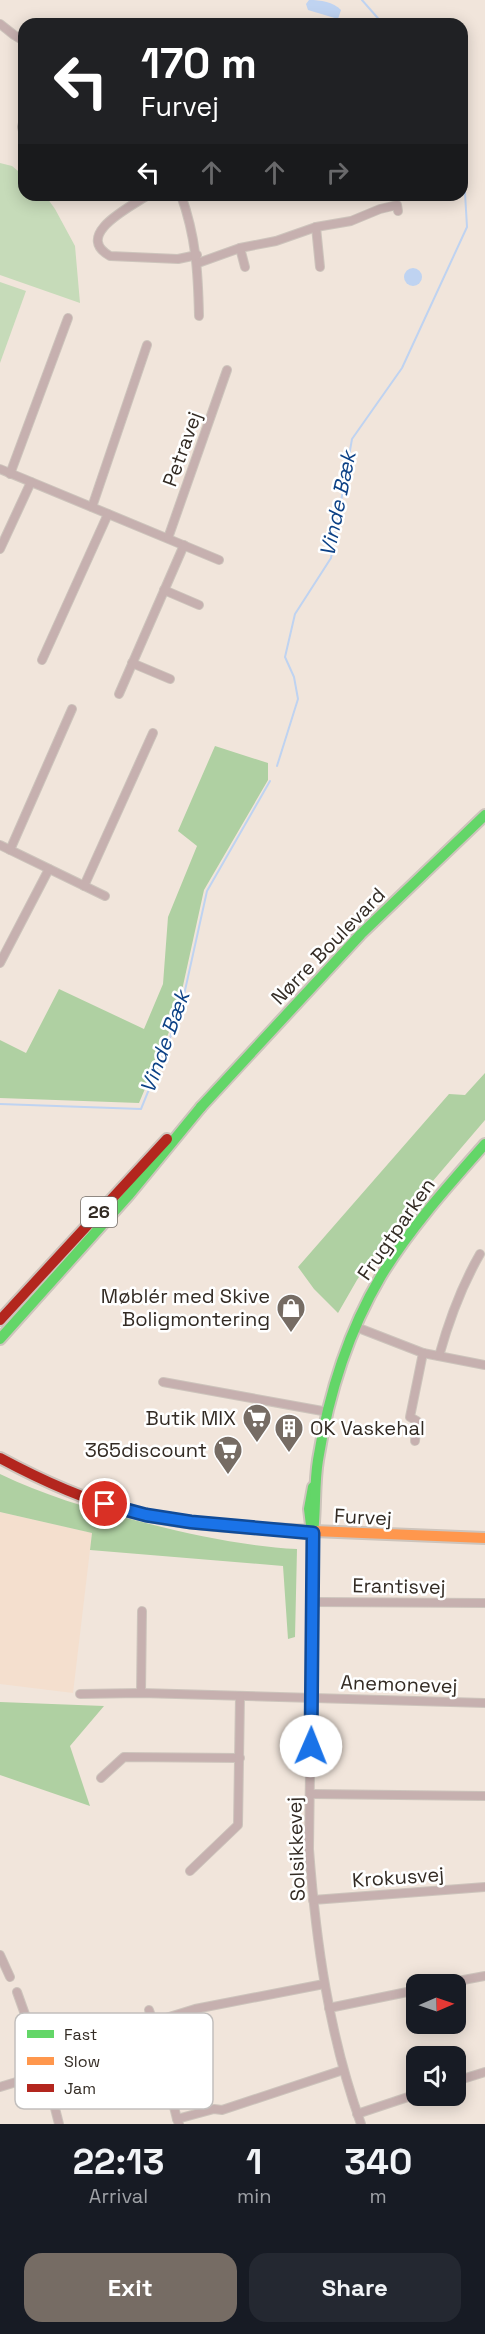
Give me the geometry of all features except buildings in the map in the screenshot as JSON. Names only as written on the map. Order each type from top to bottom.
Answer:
[{"type":"main road","name":"Nørre Boulevard","points":[[0,1320],[361,934],[485,815]]},
{"type":"main road","name":"Nørre Boulevard","points":[[0,1339],[164,1155],[201,1107]]},
{"type":"main road","name":"Frugtparken","points":[[313,1533],[317,1500],[315,1481],[328,1412],[340,1368],[356,1327],[376,1285],[395,1255],[425,1214],[485,1143]]},
{"type":"main road","name":"26","points":[[0,1312],[30,1287]]},
{"type":"main road","name":"Furvej","points":[[0,1458],[61,1488],[105,1504],[146,1515],[191,1522],[313,1533],[485,1538]]},
{"type":"street","points":[[0,24],[18,37]]},
{"type":"street","points":[[139,201],[102,226],[98,235],[98,244],[102,251],[110,256],[198,259],[276,241],[316,227],[351,221],[380,209],[397,205],[398,212]]},
{"type":"street","points":[[184,201],[198,259],[199,316]]},
{"type":"street","points":[[316,227],[320,267]]},
{"type":"street","points":[[240,248],[245,267]]},
{"type":"street","points":[[10,474],[68,318]]},
{"type":"street","points":[[92,507],[147,345]]},
{"type":"street","name":"Petravej","points":[[168,538],[228,370]]},
{"type":"street","points":[[0,469],[219,560]]},
{"type":"street","points":[[0,549],[31,482]]},
{"type":"street","points":[[42,660],[108,514]]},
{"type":"street","points":[[119,694],[184,545]]},
{"type":"street","points":[[164,590],[199,605]]},
{"type":"street","points":[[132,663],[170,679]]},
{"type":"street","points":[[10,849],[72,709]]},
{"type":"street","points":[[84,886],[153,733]]},
{"type":"street","points":[[0,845],[105,896]]},
{"type":"street","points":[[0,963],[49,869]]},
{"type":"street","points":[[439,1356],[457,1299],[480,1254]]},
{"type":"street","points":[[356,1327],[423,1353],[485,1365]]},
{"type":"street","points":[[415,1441],[417,1421],[410,1417],[423,1353]]},
{"type":"street","points":[[164,1382],[328,1412]]},
{"type":"street","name":"Solsikkevej","points":[[313,1533],[309,1849],[313,1900],[328,2008],[343,2070],[361,2124]]},
{"type":"street","name":"Erantisvej","points":[[313,1602],[485,1603]]},
{"type":"street","points":[[141,1693],[142,1611]]},
{"type":"street","name":"Anemonevej","points":[[80,1694],[141,1693],[485,1703]]},
{"type":"street","points":[[190,1871],[238,1825],[240,1696]]},
{"type":"street","points":[[101,1778],[124,1756],[240,1758]]},
{"type":"street","points":[[310,1794],[485,1796]]},
{"type":"street","name":"Krokusvej","points":[[313,1900],[485,1887]]},
{"type":"street","points":[[0,1955],[10,1977]]},
{"type":"street","points":[[466,1980],[485,1976]]},
{"type":"street","points":[[182,2013],[324,1984]]},
{"type":"street","points":[[17,1992],[25,2013]]},
{"type":"street","points":[[328,2008],[406,1992]]},
{"type":"street","points":[[178,2121],[214,2109],[222,2110],[343,2070]]},
{"type":"street","points":[[466,2078],[485,2072]]},
{"type":"street","points":[[0,2087],[15,2082]]},
{"type":"street","points":[[357,2114],[406,2098]]},
{"type":"street","points":[[55,2109],[59,2124]]},
{"type":"shaded area","points":[[0,1512],[92,1533],[73,1693],[0,1684]]},
{"type":"green space","points":[[0,163],[12,166],[18,171],[18,201],[49,201],[55,209],[75,246],[80,303],[0,275]]},
{"type":"green space","points":[[0,282],[26,291],[0,363]]},
{"type":"green space","points":[[215,746],[268,763],[268,780],[204,890],[177,1013],[139,1103],[0,1098],[0,1040],[26,1053],[59,989],[144,1029],[163,984],[168,917],[197,846],[178,831]]},
{"type":"green space","points":[[485,1073],[485,1120],[391,1230],[338,1313],[314,1289],[298,1267],[449,1094],[465,1095]]},
{"type":"green space","points":[[0,1474],[66,1500],[154,1525],[235,1542],[297,1549],[295,1637],[288,1639],[283,1566],[90,1550],[92,1533],[0,1512]]},
{"type":"green space","points":[[0,1702],[104,1706],[70,1746],[90,1806],[0,1775]]},
{"type":"water","points":[[309,0],[318,0],[341,10],[338,18],[335,18],[308,10],[306,4]]},
{"type":"water","points":[[413,268],[419,271],[422,277],[419,283],[413,286],[407,283],[404,277],[407,271]]},
{"type":"waterway","name":"Vinde Bæk","points":[[362,0],[378,18]]},
{"type":"waterway","name":"Vinde Bæk","points":[[277,766],[298,699],[294,677],[285,657],[295,614],[331,558],[352,439],[402,368],[467,227],[465,201]]},
{"type":"waterway","name":"Vinde Bæk","points":[[0,1104],[141,1109],[180,1013],[207,891],[270,781]]},
{"type":"traffic: fast","points":[[201,1107],[361,934],[485,815]]},
{"type":"traffic: fast","points":[[0,1339],[128,1196],[201,1107]]},
{"type":"traffic: fast","points":[[313,1533],[317,1469],[322,1436],[349,1342],[369,1297],[404,1241],[485,1144]]},
{"type":"traffic: fast","points":[[311,1525],[309,1509],[313,1487]]},
{"type":"traffic: slow","points":[[289,1530],[485,1538]]},
{"type":"traffic: jam","points":[[0,1320],[167,1139]]},
{"type":"traffic: jam","points":[[0,1458],[92,1500],[144,1515],[185,1522],[289,1530]]},
{"type":"place","name":"Møblér med Skive Boligmontering","points":[[291,1334]]},
{"type":"place","name":"Butik MIX","points":[[257,1444]]},
{"type":"place","name":"OK Vaskehal","points":[[289,1454]]},
{"type":"place","name":"365discount","points":[[228,1476]]},
{"type":"route","points":[[105,1504],[146,1515],[191,1522],[313,1533],[311,1746]]}]
